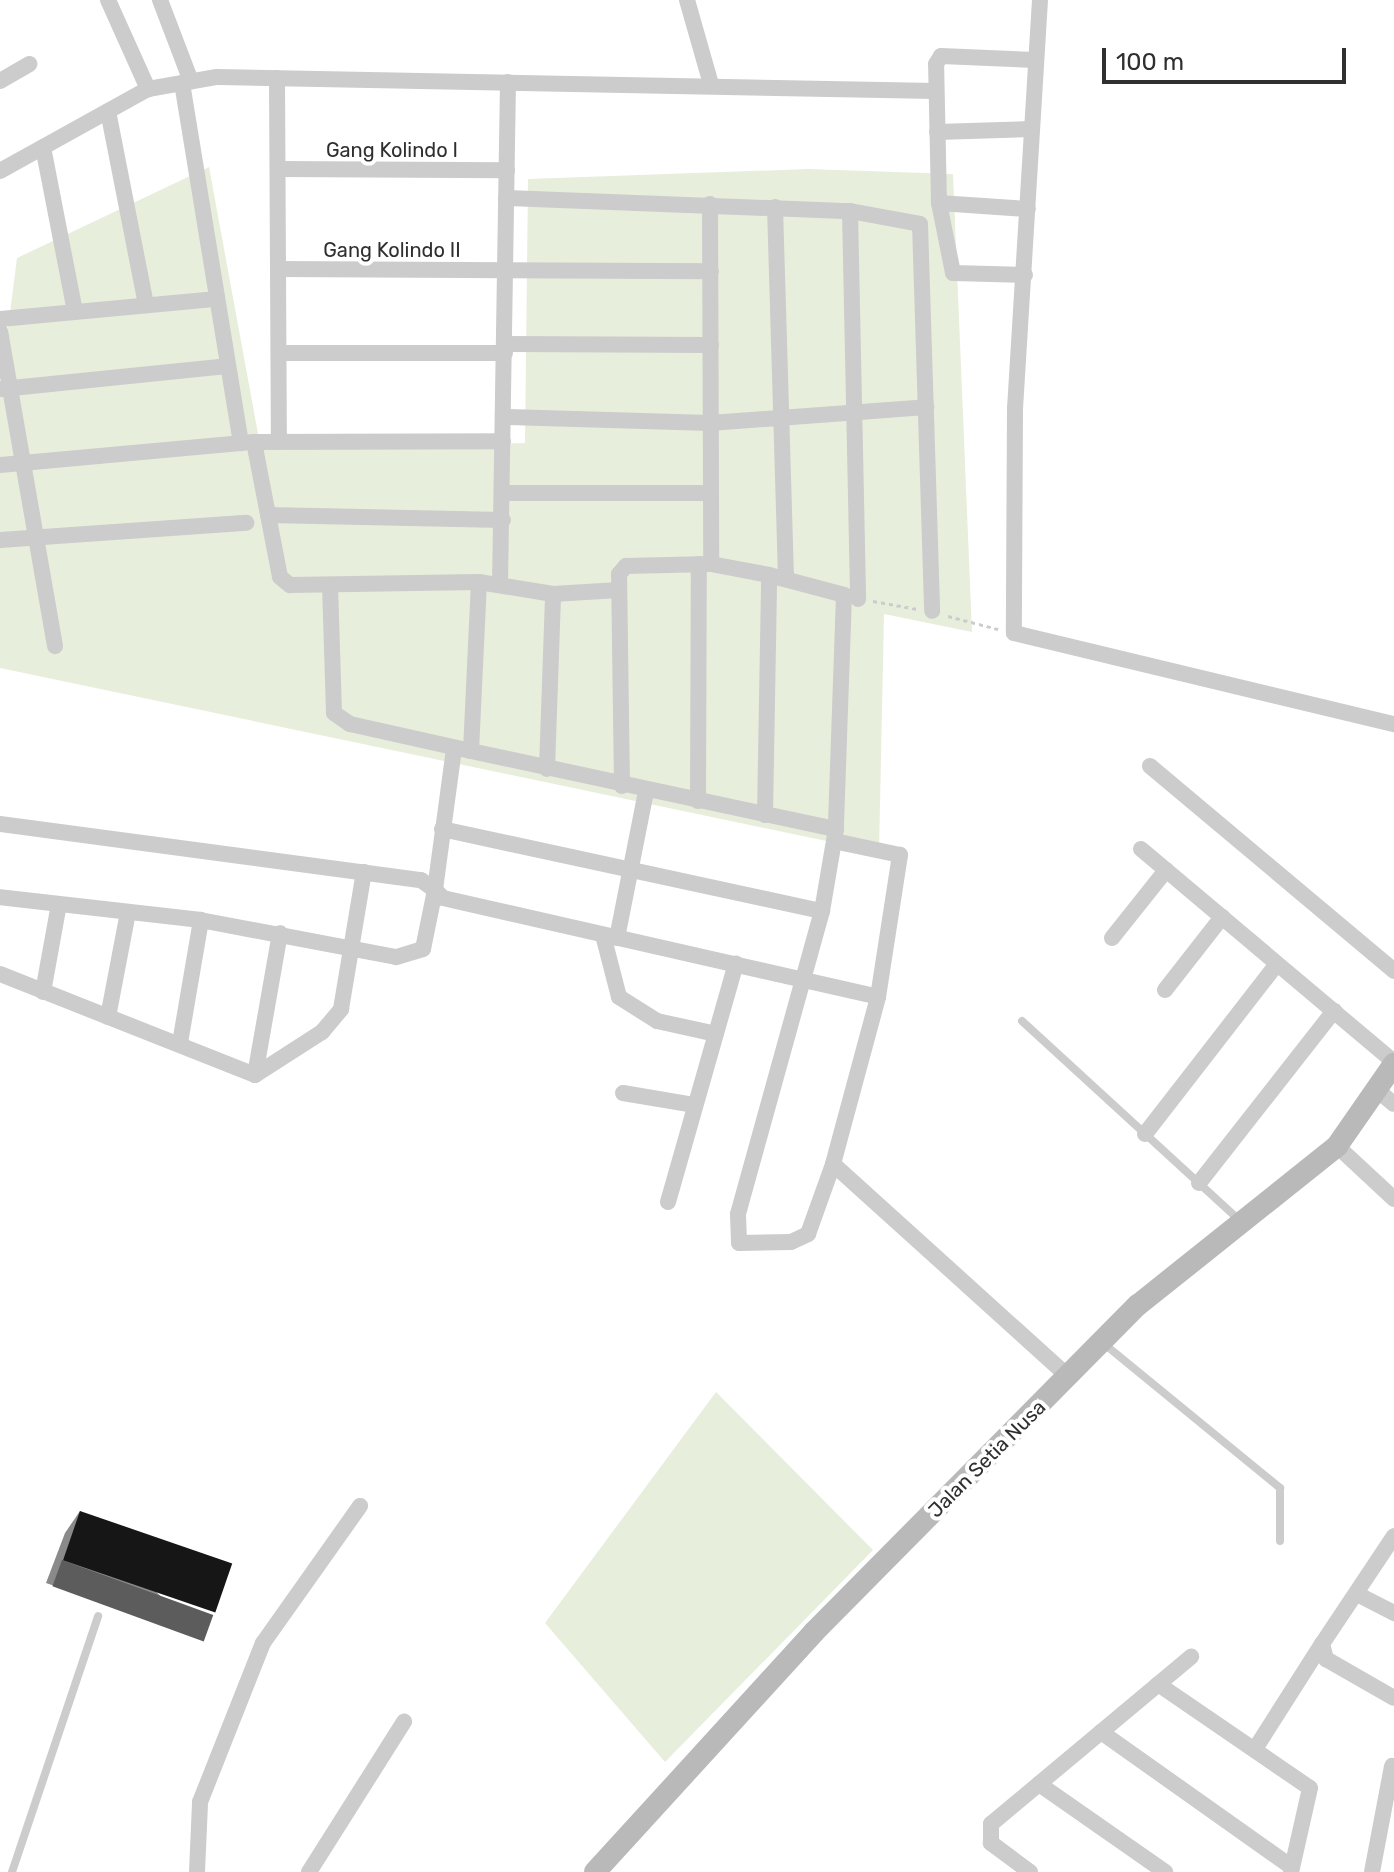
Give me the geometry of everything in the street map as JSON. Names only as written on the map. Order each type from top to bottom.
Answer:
[{"type":"street","points":[[108,0],[148,89]]},
{"type":"street","points":[[160,0],[186,82],[214,299],[227,366],[268,515],[280,577],[290,585],[479,582],[553,594],[619,590]]},
{"type":"street","points":[[687,0],[711,84]]},
{"type":"street","points":[[1040,0],[1015,408],[1014,633],[1394,724]]},
{"type":"street","points":[[1025,275],[953,273],[939,203],[936,59],[941,56],[1036,60]]},
{"type":"street","points":[[0,81],[30,64]]},
{"type":"street","points":[[277,78],[279,442]]},
{"type":"street","points":[[0,171],[148,89],[186,82],[277,78],[711,84],[936,91]]},
{"type":"street","points":[[500,585],[508,82]]},
{"type":"street","points":[[108,111],[146,305]]},
{"type":"street","points":[[937,132],[1032,129]]},
{"type":"street","points":[[43,147],[75,311]]},
{"type":"street","name":"Gang Kolindo I","points":[[278,169],[507,170]]},
{"type":"street","points":[[506,198],[850,211],[913,220],[922,228],[932,611]]},
{"type":"street","points":[[939,203],[1028,209]]},
{"type":"street","points":[[698,801],[705,564],[711,493],[710,204]]},
{"type":"street","points":[[775,207],[786,578]]},
{"type":"street","points":[[850,211],[858,599]]},
{"type":"street","name":"Gang Kolindo II","points":[[279,269],[711,271]]},
{"type":"street","points":[[0,319],[214,299]]},
{"type":"street","points":[[0,331],[5,388],[25,463],[55,646]]},
{"type":"street","points":[[279,353],[711,345]]},
{"type":"street","points":[[5,388],[227,366]]},
{"type":"street","points":[[504,417],[710,423],[926,407]]},
{"type":"street","points":[[0,465],[248,443],[503,441]]},
{"type":"street","points":[[503,493],[711,493]]},
{"type":"street","points":[[268,515],[503,520]]},
{"type":"street","points":[[0,540],[246,523]]},
{"type":"street","points":[[330,585],[334,713],[350,724],[622,786],[765,815],[835,835],[900,855],[878,997],[833,1164],[808,1234],[791,1242],[739,1243],[738,1214],[822,911],[835,835],[844,595],[786,578],[705,564],[626,566],[619,574],[622,786]]},
{"type":"street","points":[[765,815],[769,575]]},
{"type":"street","points":[[0,897],[201,920],[352,945],[396,957],[423,949],[435,890],[442,829],[462,750],[479,582]]},
{"type":"street","points":[[547,769],[553,594]]},
{"type":"street","points":[[1150,766],[1394,971]]},
{"type":"street","points":[[646,791],[632,866],[610,937],[619,997],[657,1021],[716,1034]]},
{"type":"street","points":[[0,824],[421,880],[443,898],[878,997]]},
{"type":"street","points":[[442,829],[632,866],[822,911]]},
{"type":"street","points":[[1141,849],[1394,1063]]},
{"type":"street","points":[[1112,938],[1166,870]]},
{"type":"street","points":[[255,1075],[322,1032],[341,1009],[364,872]]},
{"type":"street","points":[[43,992],[59,904]]},
{"type":"street","points":[[108,1017],[128,912]]},
{"type":"street","points":[[1165,990],[1222,917]]},
{"type":"street","points":[[180,1043],[201,920]]},
{"type":"street","points":[[255,1075],[280,933]]},
{"type":"street","points":[[668,1202],[736,963]]},
{"type":"street","points":[[1145,1134],[1277,964]]},
{"type":"street","points":[[0,974],[255,1075]]},
{"type":"street","points":[[1199,1183],[1334,1011]]},
{"type":"street","name":"Jalan Setia Nusa","points":[[595,1872],[814,1632],[1138,1305],[1337,1146],[1394,1063]]},
{"type":"street","points":[[1376,1089],[1394,1104]]},
{"type":"street","points":[[623,1093],[695,1105]]},
{"type":"street","points":[[1337,1146],[1394,1199]]},
{"type":"street","points":[[833,1164],[1069,1377]]},
{"type":"street","points":[[197,1872],[200,1802],[263,1643],[360,1506]]},
{"type":"street","points":[[1255,1749],[1394,1536]]},
{"type":"street","points":[[1357,1594],[1394,1613]]},
{"type":"street","points":[[1322,1644],[1326,1659],[1394,1698]]},
{"type":"street","points":[[1030,1872],[998,1850],[989,1834],[991,1824],[1191,1657]]},
{"type":"street","points":[[1101,1732],[1292,1870],[1310,1788],[1158,1684]]},
{"type":"street","points":[[309,1872],[404,1722]]},
{"type":"street","points":[[1372,1872],[1392,1766]]},
{"type":"street","points":[[1039,1784],[1165,1872]]},
{"type":"lane","points":[[1022,1021],[1243,1224]]},
{"type":"lane","points":[[1103,1343],[1280,1488],[1280,1541]]},
{"type":"lane","points":[[12,1872],[98,1616]]},
{"type":"path","points":[[858,599],[932,611],[1014,633]]},
{"type":"green space","points":[[209,167],[261,450],[525,443],[528,179],[808,169],[953,174],[972,632],[884,614],[879,852],[0,668],[0,390],[17,258]]},
{"type":"green space","points":[[716,1392],[873,1550],[665,1762],[545,1623]]},
{"type":"building","points":[[80,1511],[232,1563],[215,1613],[63,1560]]}]
